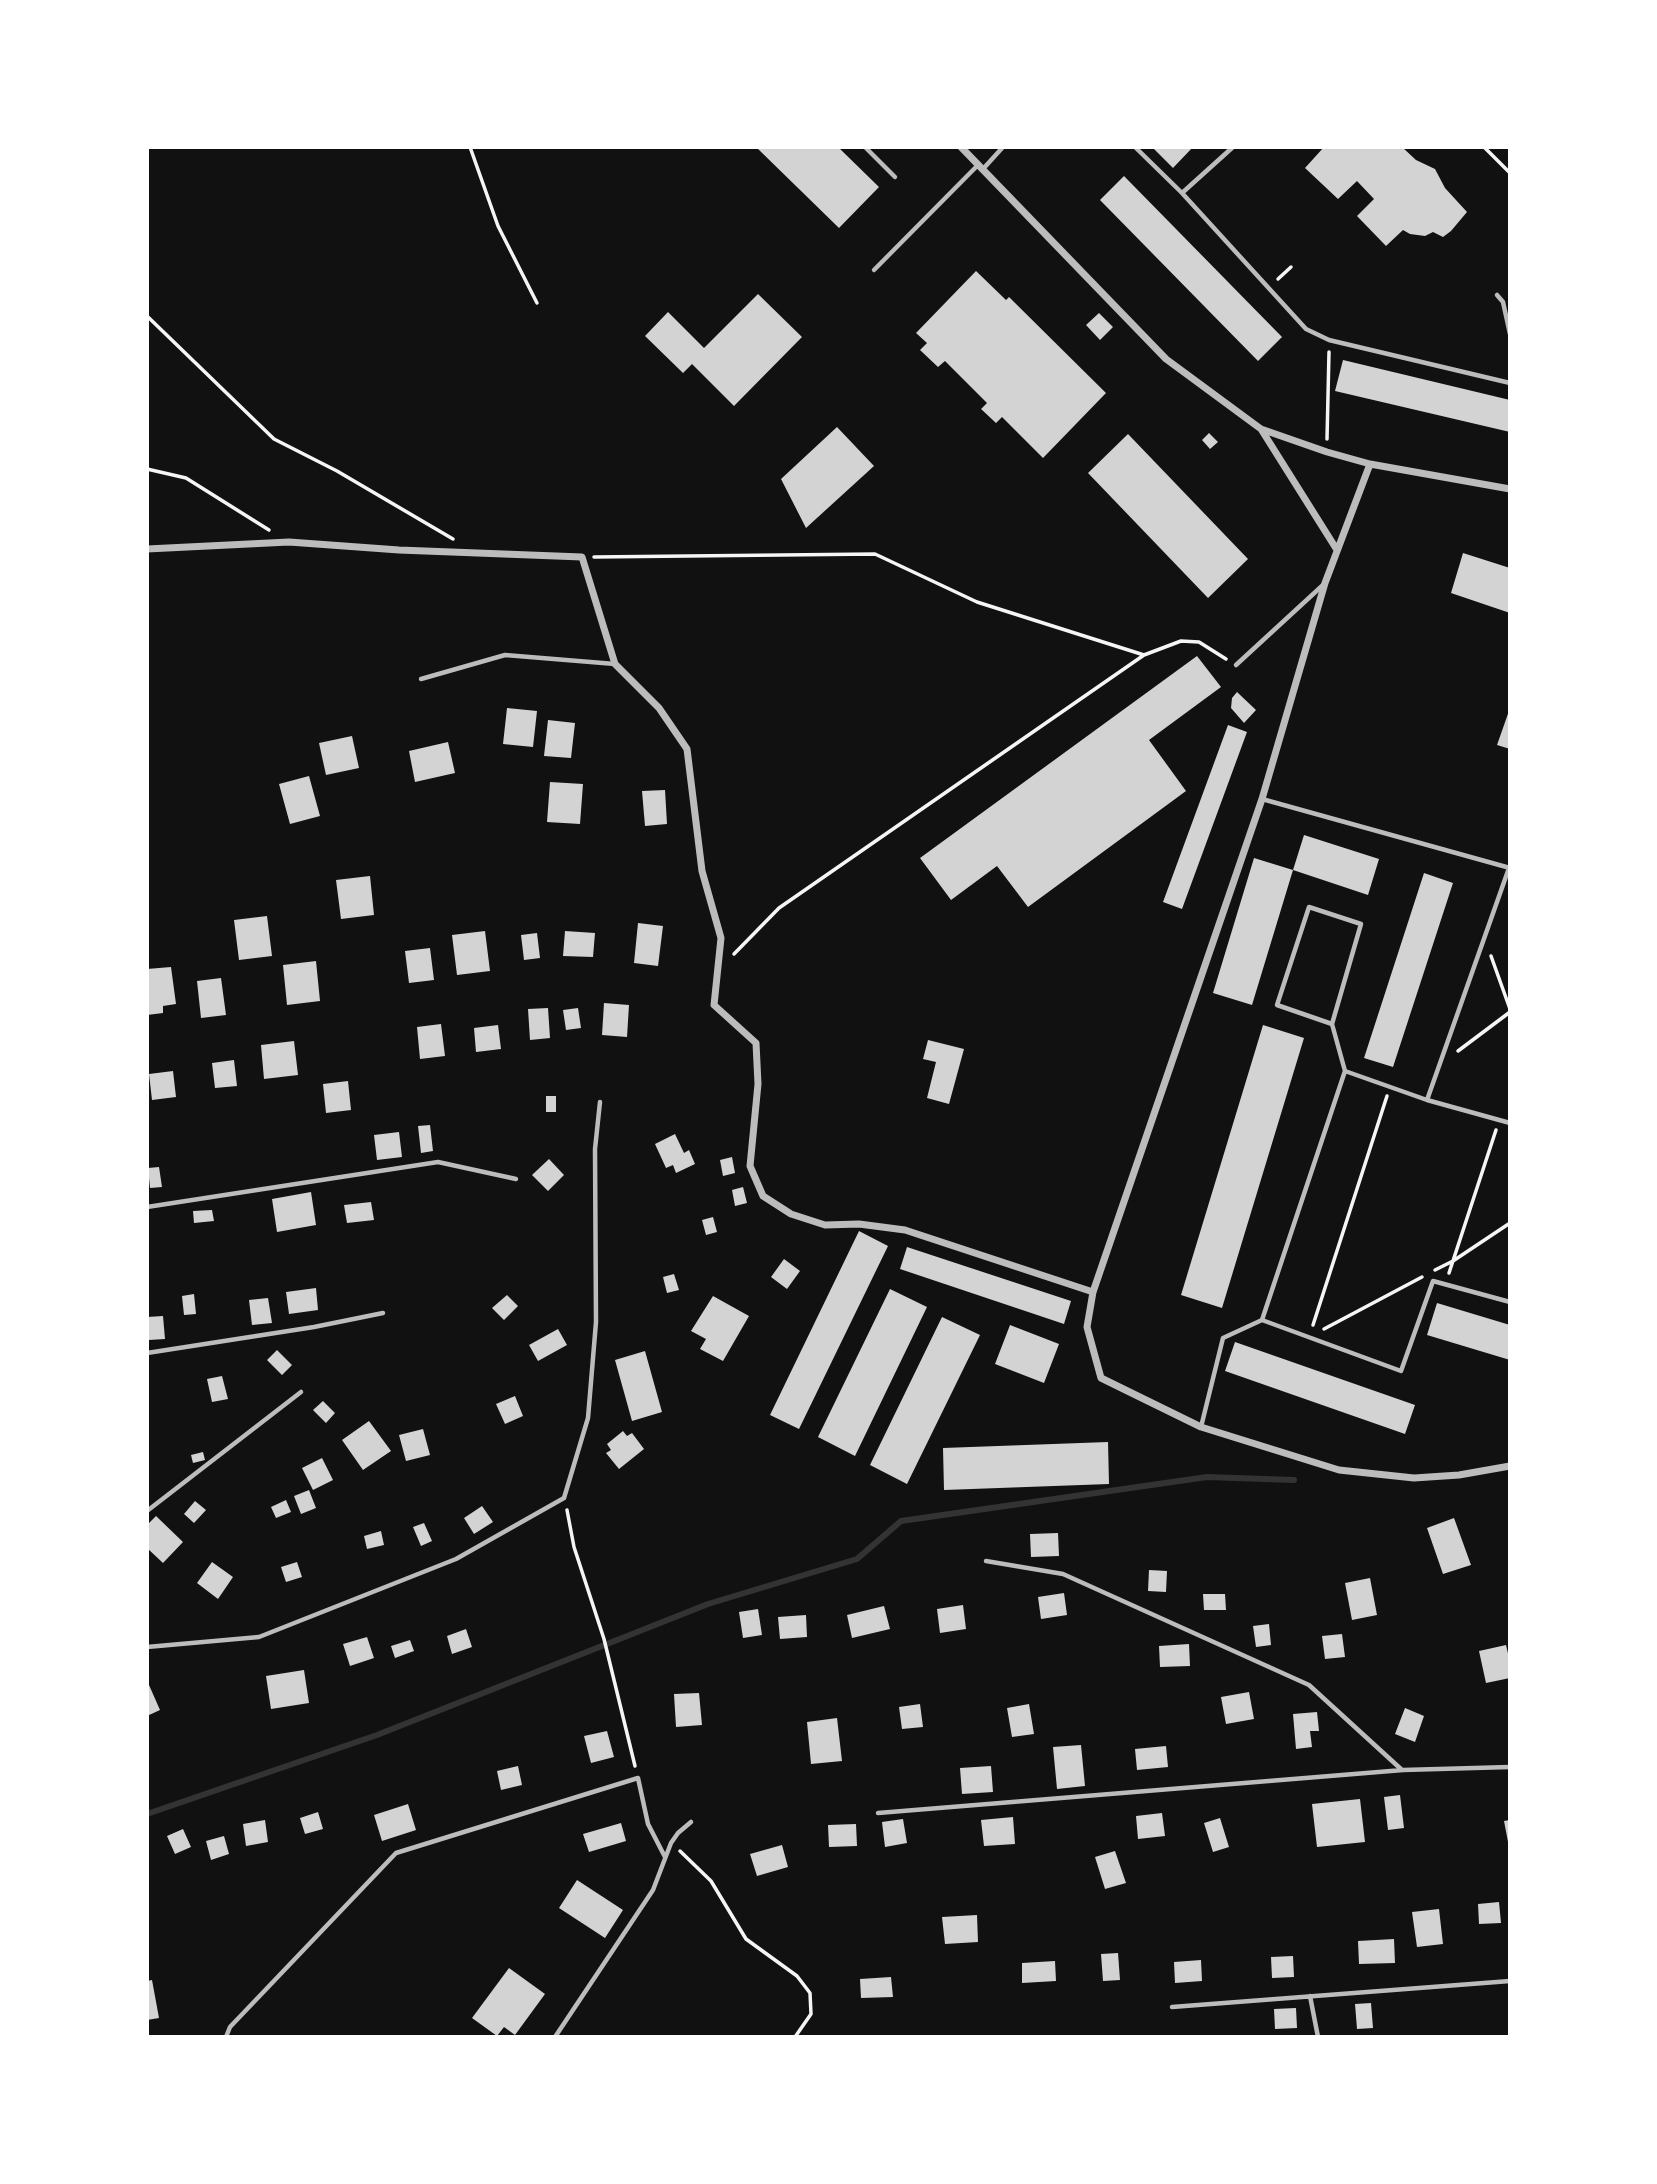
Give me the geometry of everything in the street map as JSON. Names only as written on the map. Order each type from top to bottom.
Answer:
[{"type":"street","points":[[961,147],[1166,359],[1261,429],[1370,464],[1510,489]]},
{"type":"street","points":[[1261,429],[1337,550]]},
{"type":"street","points":[[1370,464],[1325,583],[1262,799],[1093,1292],[1087,1327],[1101,1378],[1201,1427],[1339,1470],[1414,1478],[1459,1475],[1510,1466]]},
{"type":"street","points":[[147,550],[289,542],[399,550],[582,557],[615,664],[659,708],[687,749],[702,871],[721,938],[714,1005],[756,1043],[758,1084],[750,1166],[763,1196],[791,1214],[825,1225],[859,1224],[905,1230],[1093,1292]]},
{"type":"lane","points":[[865,147],[895,177]]},
{"type":"lane","points":[[874,270],[1003,147]]},
{"type":"lane","points":[[1135,147],[1182,193],[1306,329],[1329,340],[1510,383]]},
{"type":"lane","points":[[1182,193],[1233,147]]},
{"type":"lane","points":[[1497,295],[1503,302],[1510,334]]},
{"type":"lane","points":[[1237,665],[1325,583]]},
{"type":"lane","points":[[421,679],[505,655],[615,664]]},
{"type":"lane","points":[[1262,799],[1510,868],[1427,1100]]},
{"type":"lane","points":[[1262,1320],[1345,1071],[1332,1024],[1361,924],[1309,907],[1277,1006],[1332,1024]]},
{"type":"lane","points":[[1345,1071],[1427,1100],[1510,1123]]},
{"type":"lane","points":[[147,1647],[259,1637],[456,1559],[564,1498],[588,1418],[596,1322],[595,1149],[600,1102]]},
{"type":"lane","points":[[147,1207],[438,1162],[516,1179]]},
{"type":"lane","points":[[1201,1427],[1223,1338],[1262,1320],[1401,1371],[1433,1282],[1510,1303]]},
{"type":"lane","points":[[147,1353],[314,1327],[383,1313]]},
{"type":"lane","points":[[147,1511],[301,1392]]},
{"type":"lane","points":[[986,1561],[1063,1574],[1309,1685],[1403,1770]]},
{"type":"lane","points":[[878,1813],[1403,1770],[1510,1767]]},
{"type":"lane","points":[[226,2037],[230,2027],[396,1853],[638,1778],[648,1824],[665,1857]]},
{"type":"lane","points":[[555,2037],[653,1890],[671,1843],[691,1822]]},
{"type":"lane","points":[[1172,2007],[1510,1981]]},
{"type":"lane","points":[[1310,1996],[1318,2037]]},
{"type":"path","points":[[470,147],[498,226],[537,303]]},
{"type":"path","points":[[1484,147],[1510,173]]},
{"type":"path","points":[[1268,288],[1291,267]]},
{"type":"path","points":[[147,317],[274,439],[337,471],[456,540]]},
{"type":"path","points":[[1327,452],[1329,340]]},
{"type":"path","points":[[147,469],[186,478],[289,542]]},
{"type":"path","points":[[582,557],[875,554],[977,602],[1144,655]]},
{"type":"path","points":[[731,963],[735,953],[779,908],[1144,655],[1181,641],[1199,642],[1237,665]]},
{"type":"path","points":[[1439,1064],[1510,1011],[1485,937]]},
{"type":"path","points":[[1309,1337],[1390,1087]]},
{"type":"path","points":[[1446,1285],[1499,1120]]},
{"type":"path","points":[[1309,1337],[1453,1261],[1510,1223]]},
{"type":"path","points":[[564,1498],[574,1547],[604,1639],[638,1778]]},
{"type":"path","points":[[671,1843],[712,1881],[746,1938],[797,1976],[810,1993],[811,2014],[795,2037]]},
{"type":"building","points":[[756,147],[838,147],[879,187],[839,228]]},
{"type":"building","points":[[1152,147],[1193,147],[1173,168]]},
{"type":"building","points":[[1324,147],[1402,147],[1416,160],[1435,169],[1445,188],[1467,212],[1443,237],[1433,232],[1425,236],[1403,230],[1386,246],[1357,216],[1374,199],[1357,181],[1338,199],[1305,168]]},
{"type":"building","points":[[1124,176],[1282,337],[1258,361],[1100,200]]},
{"type":"building","points":[[976,271],[1006,300],[1009,297],[1106,393],[1043,458],[1002,417],[996,423],[981,409],[987,403],[945,361],[938,367],[920,350],[927,343],[916,333]]},
{"type":"building","points":[[758,294],[802,337],[734,406],[692,364],[683,373],[645,336],[668,312],[704,348]]},
{"type":"building","points":[[1099,313],[1113,327],[1100,340],[1086,325]]},
{"type":"building","points":[[1343,360],[1510,400],[1510,432],[1335,391]]},
{"type":"building","points":[[837,427],[874,466],[806,528],[781,479]]},
{"type":"building","points":[[1209,433],[1218,442],[1210,449],[1202,440]]},
{"type":"building","points":[[1128,434],[1248,559],[1208,598],[1088,473]]},
{"type":"building","points":[[1463,553],[1510,568],[1510,613],[1451,593]]},
{"type":"building","points":[[1197,656],[1221,687],[1149,740],[1186,791],[1028,907],[997,866],[951,900],[920,858]]},
{"type":"building","points":[[1237,692],[1256,710],[1244,723],[1231,708],[1232,698]]},
{"type":"building","points":[[507,708],[537,711],[533,747],[503,744]]},
{"type":"building","points":[[1510,708],[1510,749],[1497,745]]},
{"type":"building","points":[[548,720],[575,723],[571,758],[544,756]]},
{"type":"building","points":[[1228,725],[1247,732],[1182,909],[1163,902]]},
{"type":"building","points":[[352,736],[359,768],[326,775],[319,743]]},
{"type":"building","points":[[448,742],[455,773],[415,782],[409,751]]},
{"type":"building","points":[[309,776],[320,816],[290,824],[279,784]]},
{"type":"building","points":[[550,782],[583,784],[580,824],[547,822]]},
{"type":"building","points":[[665,790],[667,824],[645,826],[642,791]]},
{"type":"building","points":[[1304,835],[1379,859],[1368,895],[1293,870]]},
{"type":"building","points":[[1254,858],[1293,870],[1252,1005],[1213,993]]},
{"type":"building","points":[[1424,873],[1453,883],[1393,1067],[1364,1058]]},
{"type":"building","points":[[370,876],[374,915],[341,919],[336,880]]},
{"type":"building","points":[[267,916],[272,956],[239,960],[234,920]]},
{"type":"building","points":[[638,923],[663,926],[658,966],[634,963]]},
{"type":"building","points":[[485,931],[490,971],[457,975],[452,935]]},
{"type":"building","points":[[565,931],[595,933],[593,957],[563,956]]},
{"type":"building","points":[[537,933],[540,958],[524,960],[521,935]]},
{"type":"building","points":[[430,948],[434,980],[409,983],[405,951]]},
{"type":"building","points":[[316,961],[320,1001],[287,1005],[283,965]]},
{"type":"building","points":[[171,967],[176,1004],[163,1006],[163,1013],[147,1015],[147,969]]},
{"type":"building","points":[[221,978],[226,1015],[201,1018],[197,981]]},
{"type":"building","points":[[604,1003],[629,1005],[627,1037],[602,1035]]},
{"type":"building","points":[[548,1008],[550,1038],[530,1040],[528,1009]]},
{"type":"building","points":[[578,1008],[581,1028],[566,1030],[563,1010]]},
{"type":"building","points":[[441,1024],[445,1056],[420,1059],[417,1027]]},
{"type":"building","points":[[498,1025],[501,1049],[476,1052],[474,1028]]},
{"type":"building","points":[[1263,1025],[1304,1038],[1222,1308],[1181,1295]]},
{"type":"building","points":[[928,1040],[964,1049],[949,1104],[927,1098],[936,1062],[923,1059]]},
{"type":"building","points":[[294,1041],[298,1075],[264,1079],[261,1045]]},
{"type":"building","points":[[234,1060],[237,1086],[215,1088],[212,1063]]},
{"type":"building","points":[[173,1071],[176,1097],[152,1100],[149,1074]]},
{"type":"building","points":[[348,1081],[351,1110],[326,1113],[323,1084]]},
{"type":"building","points":[[546,1096],[556,1096],[556,1112],[546,1112]]},
{"type":"building","points":[[430,1125],[433,1151],[421,1153],[418,1126]]},
{"type":"building","points":[[399,1132],[402,1157],[377,1160],[374,1135]]},
{"type":"building","points":[[675,1134],[684,1153],[689,1150],[695,1164],[676,1173],[673,1165],[666,1168],[655,1144]]},
{"type":"building","points":[[732,1157],[735,1173],[723,1176],[720,1160]]},
{"type":"building","points":[[549,1159],[564,1175],[548,1191],[532,1175]]},
{"type":"building","points":[[159,1167],[162,1187],[150,1188],[148,1168]]},
{"type":"building","points":[[743,1187],[747,1203],[735,1206],[732,1190]]},
{"type":"building","points":[[311,1192],[316,1225],[277,1232],[272,1199]]},
{"type":"building","points":[[371,1202],[374,1220],[347,1223],[344,1205]]},
{"type":"building","points":[[212,1210],[214,1221],[194,1223],[193,1211]]},
{"type":"building","points":[[713,1217],[717,1232],[706,1235],[702,1220]]},
{"type":"building","points":[[859,1231],[888,1246],[799,1429],[770,1415]]},
{"type":"building","points":[[907,1247],[1071,1301],[1064,1324],[900,1269]]},
{"type":"building","points":[[784,1259],[800,1271],[787,1289],[771,1277]]},
{"type":"building","points":[[674,1274],[679,1290],[667,1293],[663,1277]]},
{"type":"building","points":[[316,1288],[318,1310],[289,1314],[286,1292]]},
{"type":"building","points":[[890,1289],[927,1307],[855,1456],[818,1437]]},
{"type":"building","points":[[194,1294],[196,1314],[184,1315],[182,1296]]},
{"type":"building","points":[[507,1295],[518,1306],[504,1320],[492,1308]]},
{"type":"building","points":[[713,1296],[749,1316],[723,1361],[700,1349],[706,1339],[691,1331]]},
{"type":"building","points":[[268,1298],[272,1323],[252,1325],[249,1300]]},
{"type":"building","points":[[1437,1303],[1510,1325],[1510,1360],[1427,1335]]},
{"type":"building","points":[[163,1316],[165,1339],[149,1340],[147,1317]]},
{"type":"building","points":[[942,1317],[980,1335],[907,1484],[870,1465]]},
{"type":"building","points":[[1010,1325],[1059,1344],[1044,1383],[995,1364]]},
{"type":"building","points":[[558,1329],[567,1345],[538,1361],[529,1345]]},
{"type":"building","points":[[1235,1342],[1415,1405],[1405,1434],[1225,1371]]},
{"type":"building","points":[[277,1350],[292,1365],[282,1375],[267,1360]]},
{"type":"building","points":[[645,1351],[662,1412],[632,1421],[615,1360]]},
{"type":"building","points":[[222,1376],[228,1399],[212,1402],[207,1379]]},
{"type":"building","points":[[515,1396],[523,1416],[505,1424],[496,1404]]},
{"type":"building","points":[[323,1401],[335,1413],[326,1423],[313,1410]]},
{"type":"building","points":[[369,1421],[391,1451],[363,1470],[342,1440]]},
{"type":"building","points":[[423,1429],[430,1455],[406,1461],[399,1435]]},
{"type":"building","points":[[623,1431],[627,1436],[632,1433],[644,1449],[619,1469],[606,1453],[611,1450],[607,1444]]},
{"type":"building","points":[[1108,1442],[1109,1484],[944,1490],[943,1448]]},
{"type":"building","points":[[203,1452],[205,1460],[193,1463],[191,1455]]},
{"type":"building","points":[[322,1458],[333,1480],[313,1490],[302,1468]]},
{"type":"building","points":[[309,1490],[316,1508],[301,1514],[294,1496]]},
{"type":"building","points":[[286,1500],[291,1512],[276,1518],[271,1507]]},
{"type":"building","points":[[195,1501],[206,1510],[194,1523],[184,1514]]},
{"type":"building","points":[[482,1506],[493,1522],[474,1534],[464,1518]]},
{"type":"building","points":[[156,1516],[183,1542],[163,1563],[147,1548],[147,1525]]},
{"type":"building","points":[[1454,1518],[1471,1565],[1443,1574],[1427,1528]]},
{"type":"building","points":[[424,1523],[432,1541],[421,1546],[413,1527]]},
{"type":"building","points":[[381,1531],[384,1545],[367,1549],[364,1536]]},
{"type":"building","points":[[1058,1533],[1059,1556],[1031,1557],[1030,1534]]},
{"type":"building","points":[[212,1562],[233,1577],[218,1599],[197,1583]]},
{"type":"building","points":[[297,1562],[302,1577],[286,1582],[281,1567]]},
{"type":"building","points":[[1149,1570],[1167,1571],[1166,1592],[1148,1591]]},
{"type":"building","points":[[1370,1578],[1377,1615],[1352,1620],[1345,1583]]},
{"type":"building","points":[[1064,1593],[1067,1615],[1041,1619],[1038,1597]]},
{"type":"building","points":[[1203,1594],[1225,1594],[1226,1610],[1204,1610]]},
{"type":"building","points":[[963,1605],[966,1629],[940,1633],[937,1609]]},
{"type":"building","points":[[884,1606],[890,1629],[852,1638],[847,1615]]},
{"type":"building","points":[[758,1609],[762,1635],[743,1638],[739,1612]]},
{"type":"building","points":[[806,1615],[807,1637],[780,1639],[778,1617]]},
{"type":"building","points":[[1269,1624],[1271,1645],[1256,1647],[1253,1626]]},
{"type":"building","points":[[466,1629],[472,1647],[452,1654],[447,1636]]},
{"type":"building","points":[[1342,1634],[1345,1657],[1325,1659],[1322,1636]]},
{"type":"building","points":[[367,1637],[374,1658],[350,1666],[343,1644]]},
{"type":"building","points":[[410,1640],[414,1651],[395,1658],[391,1646]]},
{"type":"building","points":[[1189,1644],[1190,1666],[1160,1667],[1159,1646]]},
{"type":"building","points":[[1506,1645],[1510,1678],[1486,1683],[1479,1651]]},
{"type":"building","points":[[304,1670],[309,1703],[271,1709],[266,1676]]},
{"type":"building","points":[[149,1685],[160,1710],[147,1716],[147,1686]]},
{"type":"building","points":[[1249,1692],[1254,1719],[1226,1724],[1221,1697]]},
{"type":"building","points":[[699,1693],[702,1725],[676,1727],[674,1694]]},
{"type":"building","points":[[920,1704],[923,1727],[902,1729],[899,1707]]},
{"type":"building","points":[[1029,1704],[1034,1734],[1012,1737],[1007,1708]]},
{"type":"building","points":[[1405,1708],[1424,1716],[1415,1742],[1395,1734]]},
{"type":"building","points":[[1317,1712],[1319,1731],[1310,1731],[1312,1747],[1296,1749],[1293,1714]]},
{"type":"building","points":[[837,1718],[842,1761],[811,1764],[807,1722]]},
{"type":"building","points":[[607,1731],[614,1757],[591,1763],[584,1736]]},
{"type":"building","points":[[1081,1745],[1085,1786],[1057,1789],[1053,1747]]},
{"type":"building","points":[[1166,1746],[1168,1767],[1137,1770],[1135,1749]]},
{"type":"building","points":[[518,1766],[522,1785],[501,1790],[497,1771]]},
{"type":"building","points":[[991,1766],[993,1792],[962,1794],[960,1768]]},
{"type":"building","points":[[1400,1795],[1404,1828],[1388,1830],[1384,1797]]},
{"type":"building","points":[[1360,1799],[1365,1842],[1317,1847],[1312,1804]]},
{"type":"building","points":[[408,1804],[416,1830],[382,1841],[374,1815]]},
{"type":"building","points":[[318,1812],[323,1829],[305,1834],[300,1818]]},
{"type":"building","points":[[1162,1813],[1165,1836],[1138,1839],[1136,1816]]},
{"type":"building","points":[[1013,1817],[1015,1844],[984,1846],[981,1820]]},
{"type":"building","points":[[1220,1818],[1229,1847],[1213,1852],[1204,1823]]},
{"type":"building","points":[[903,1819],[907,1843],[885,1847],[882,1822]]},
{"type":"building","points":[[265,1820],[268,1842],[246,1846],[243,1824]]},
{"type":"building","points":[[1510,1820],[1510,1847],[1509,1847],[1504,1821]]},
{"type":"building","points":[[621,1823],[626,1841],[589,1852],[583,1834]]},
{"type":"building","points":[[856,1824],[857,1846],[829,1847],[828,1825]]},
{"type":"building","points":[[183,1829],[191,1847],[175,1854],[167,1836]]},
{"type":"building","points":[[224,1836],[229,1854],[211,1860],[206,1841]]},
{"type":"building","points":[[782,1845],[788,1867],[757,1876],[750,1854]]},
{"type":"building","points":[[1115,1851],[1126,1883],[1105,1889],[1095,1857]]},
{"type":"building","points":[[577,1880],[623,1910],[605,1938],[559,1908]]},
{"type":"building","points":[[1499,1902],[1501,1923],[1479,1924],[1478,1904]]},
{"type":"building","points":[[1439,1909],[1443,1944],[1417,1947],[1412,1912]]},
{"type":"building","points":[[977,1915],[978,1942],[945,1944],[942,1917]]},
{"type":"building","points":[[1394,1939],[1395,1963],[1359,1964],[1358,1941]]},
{"type":"building","points":[[1118,1953],[1120,1980],[1103,1981],[1101,1954]]},
{"type":"building","points":[[1293,1956],[1294,1977],[1272,1978],[1271,1957]]},
{"type":"building","points":[[1201,1960],[1202,1981],[1175,1983],[1174,1962]]},
{"type":"building","points":[[1055,1961],[1056,1981],[1022,1983],[1022,1963]]},
{"type":"building","points":[[509,1968],[545,1994],[515,2035],[504,2027],[497,2036],[472,2018]]},
{"type":"building","points":[[891,1977],[893,1997],[861,1998],[860,1979]]},
{"type":"building","points":[[152,1980],[159,2018],[147,2020],[147,1981]]},
{"type":"building","points":[[1371,2003],[1373,2028],[1357,2029],[1355,2004]]},
{"type":"building","points":[[1296,2008],[1297,2028],[1275,2029],[1274,2009]]},
{"type":"waterway","points":[[147,1814],[377,1735],[708,1604],[857,1559],[901,1521],[1207,1477],[1294,1480]]}]
